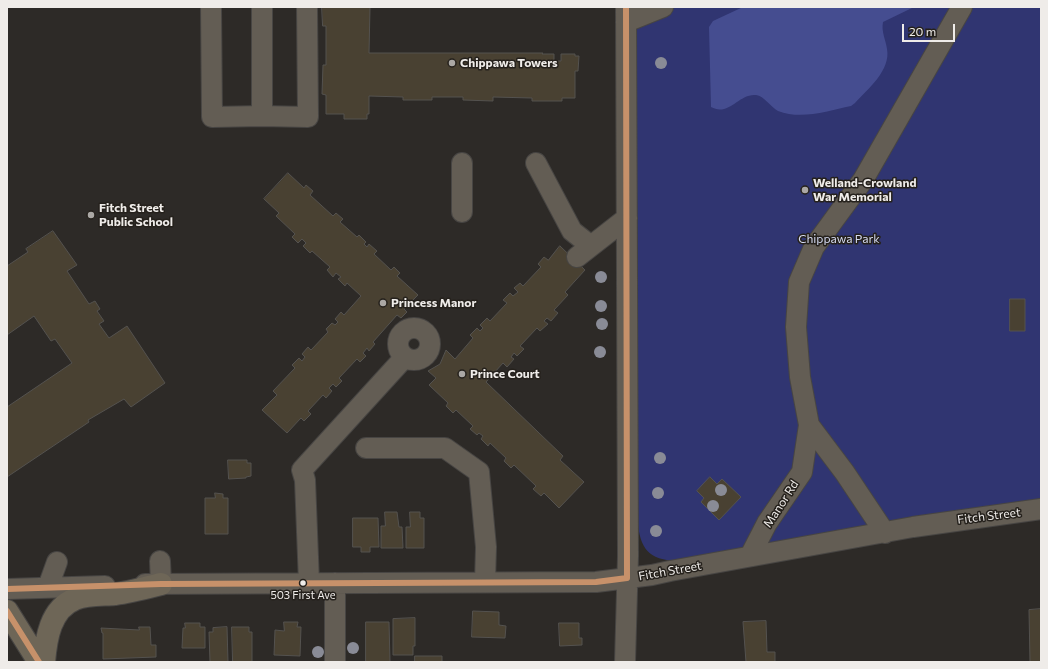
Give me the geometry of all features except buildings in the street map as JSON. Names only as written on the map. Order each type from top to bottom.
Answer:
[{"type":"main road","points":[[44,662],[46,636],[53,620],[66,605],[75,599],[129,592],[160,584]]},
{"type":"main road","points":[[7,611],[39,662]]},
{"type":"street","points":[[211,7],[212,116],[308,117],[307,7]]},
{"type":"street","points":[[262,7],[262,116]]},
{"type":"street","points":[[625,662],[627,578],[626,14],[662,7]]},
{"type":"street","points":[[885,533],[845,473],[809,425],[800,377],[796,327],[799,282],[814,247],[863,180],[962,7]]},
{"type":"street","points":[[462,163],[462,212]]},
{"type":"street","points":[[536,163],[584,252],[627,218]]},
{"type":"street","points":[[309,583],[305,480],[302,470],[405,357]]},
{"type":"street","name":"Manor Rd","points":[[750,556],[767,523],[802,472],[809,425]]},
{"type":"street","points":[[366,448],[445,448],[479,472],[486,548],[485,582]]},
{"type":"street","name":"Fitch Street","points":[[7,589],[160,584],[596,582],[652,575],[750,556],[952,521],[1041,509]]},
{"type":"street","points":[[160,561],[160,584]]},
{"type":"street","points":[[48,588],[57,562]]},
{"type":"street","points":[[335,583],[335,662]]},
{"type":"green space","name":"Chippawa Park","points":[[636,7],[1041,7],[1041,502],[673,561],[656,557],[645,548],[640,535],[637,518],[638,376]]},
{"type":"water","points":[[743,7],[914,7],[883,22],[883,33],[887,49],[886,64],[877,79],[855,103],[851,106],[824,112],[796,115],[778,111],[762,97],[756,95],[744,97],[729,107],[723,109],[711,107],[709,27],[713,21]]},
{"type":"transit line","points":[[7,589],[161,584],[596,582],[627,578],[626,7]]},
{"type":"transit line","points":[[7,611],[39,662]]},
{"type":"place","name":"Chippawa Towers","points":[[452,63]]},
{"type":"place","name":"Welland-Crowland War Memorial","points":[[805,190]]},
{"type":"place","name":"Fitch Street Public School","points":[[91,215]]},
{"type":"place","name":"Princess Manor","points":[[383,303]]},
{"type":"place","name":"Prince Court","points":[[462,374]]},
{"type":"place","name":"503 First Ave","points":[[303,583]]}]
